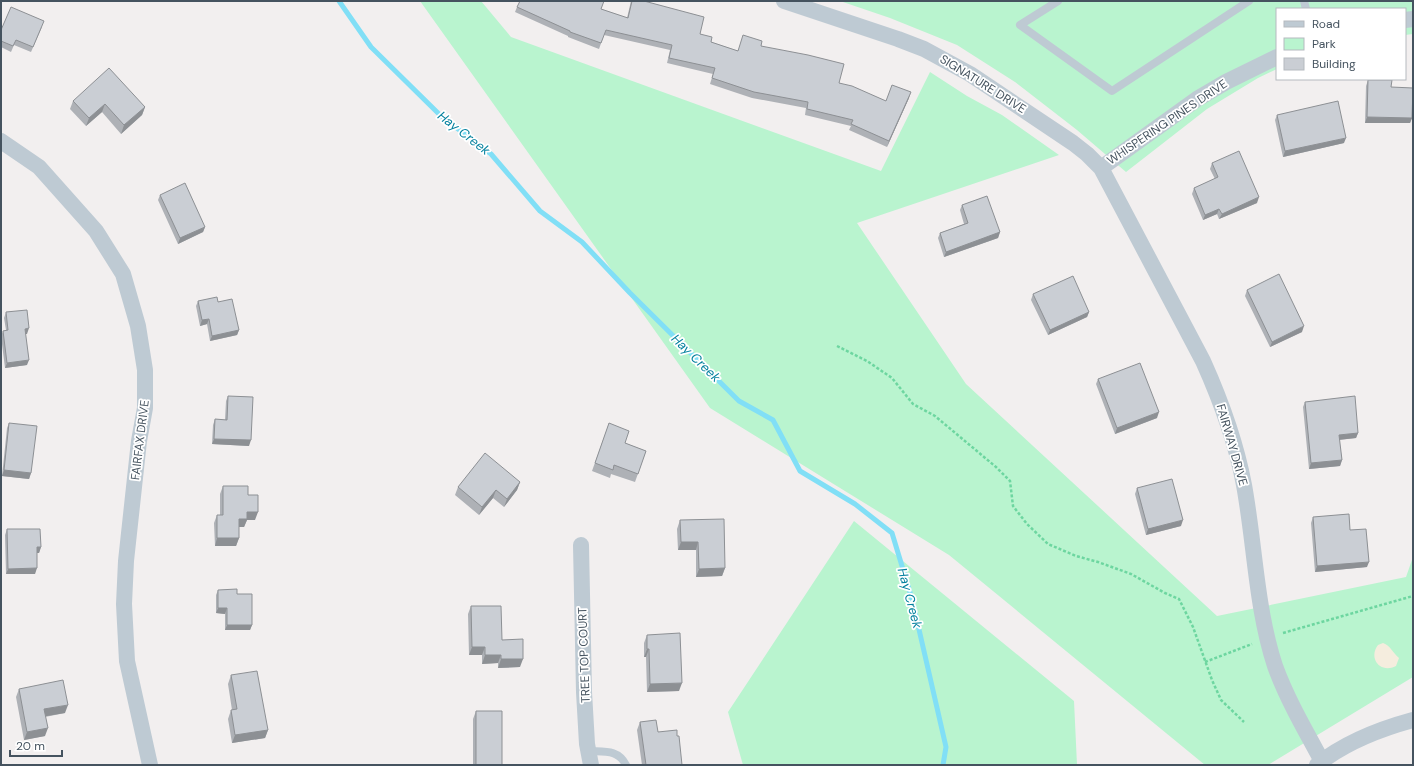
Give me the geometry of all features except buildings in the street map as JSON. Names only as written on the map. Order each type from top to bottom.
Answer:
[{"type":"street","name":"SIGNATURE DRIVE","points":[[784,1],[898,39],[924,49],[952,63],[1073,143],[1101,168]]},
{"type":"street","name":"WHISPERING PINES DRIVE","points":[[1101,168],[1197,99],[1232,78],[1276,57]]},
{"type":"street","name":"FAIRFAX DRIVE","points":[[1,141],[39,167],[96,231],[123,274],[138,326],[145,370],[145,408],[139,441],[126,561],[124,604],[128,661],[150,765]]},
{"type":"street","name":"FAIRWAY DRIVE","points":[[1101,168],[1203,361],[1226,418],[1240,465],[1259,592],[1276,667],[1295,712],[1320,763]]},
{"type":"street","name":"TREE TOP COURT","points":[[581,545],[584,692],[590,758]]},
{"type":"street","points":[[1320,763],[1369,735],[1388,727],[1413,720]]},
{"type":"lane","points":[[1058,1],[1020,25],[1112,91],[1249,1]]},
{"type":"lane","points":[[590,758],[612,752],[622,758],[626,765]]},
{"type":"path","points":[[837,346],[867,361],[892,378],[913,404],[935,416],[996,467],[1010,481],[1013,506],[1027,524],[1048,544],[1076,556],[1131,574],[1179,599],[1193,627],[1205,662],[1221,700],[1244,722]]},
{"type":"path","points":[[1205,662],[1268,637],[1413,596]]},
{"type":"green space","points":[[420,1],[481,1],[511,37],[881,171],[930,72],[967,96],[1002,115],[1059,155],[857,223],[966,384],[1217,616],[1406,577],[1413,557],[1413,677],[1268,765],[1205,765],[949,555],[710,408]]},
{"type":"green space","points":[[840,1],[1413,1],[1413,34],[1406,35],[1406,8],[1276,8],[1276,69],[1258,78],[1207,109],[1126,172],[1077,130],[1015,82],[957,45],[890,18]]},
{"type":"green space","points":[[854,521],[1074,701],[1077,765],[743,765],[728,712]]},
{"type":"sand","points":[[1383,643],[1390,647],[1399,658],[1396,666],[1385,668],[1377,663],[1374,655],[1375,650],[1378,645]]},
{"type":"waterway","name":"Hay Creek","points":[[339,1],[371,47],[441,116],[491,154],[540,211],[582,242],[630,293],[739,401],[773,420],[800,471],[855,504],[892,533],[912,599],[946,747],[943,765]]}]
